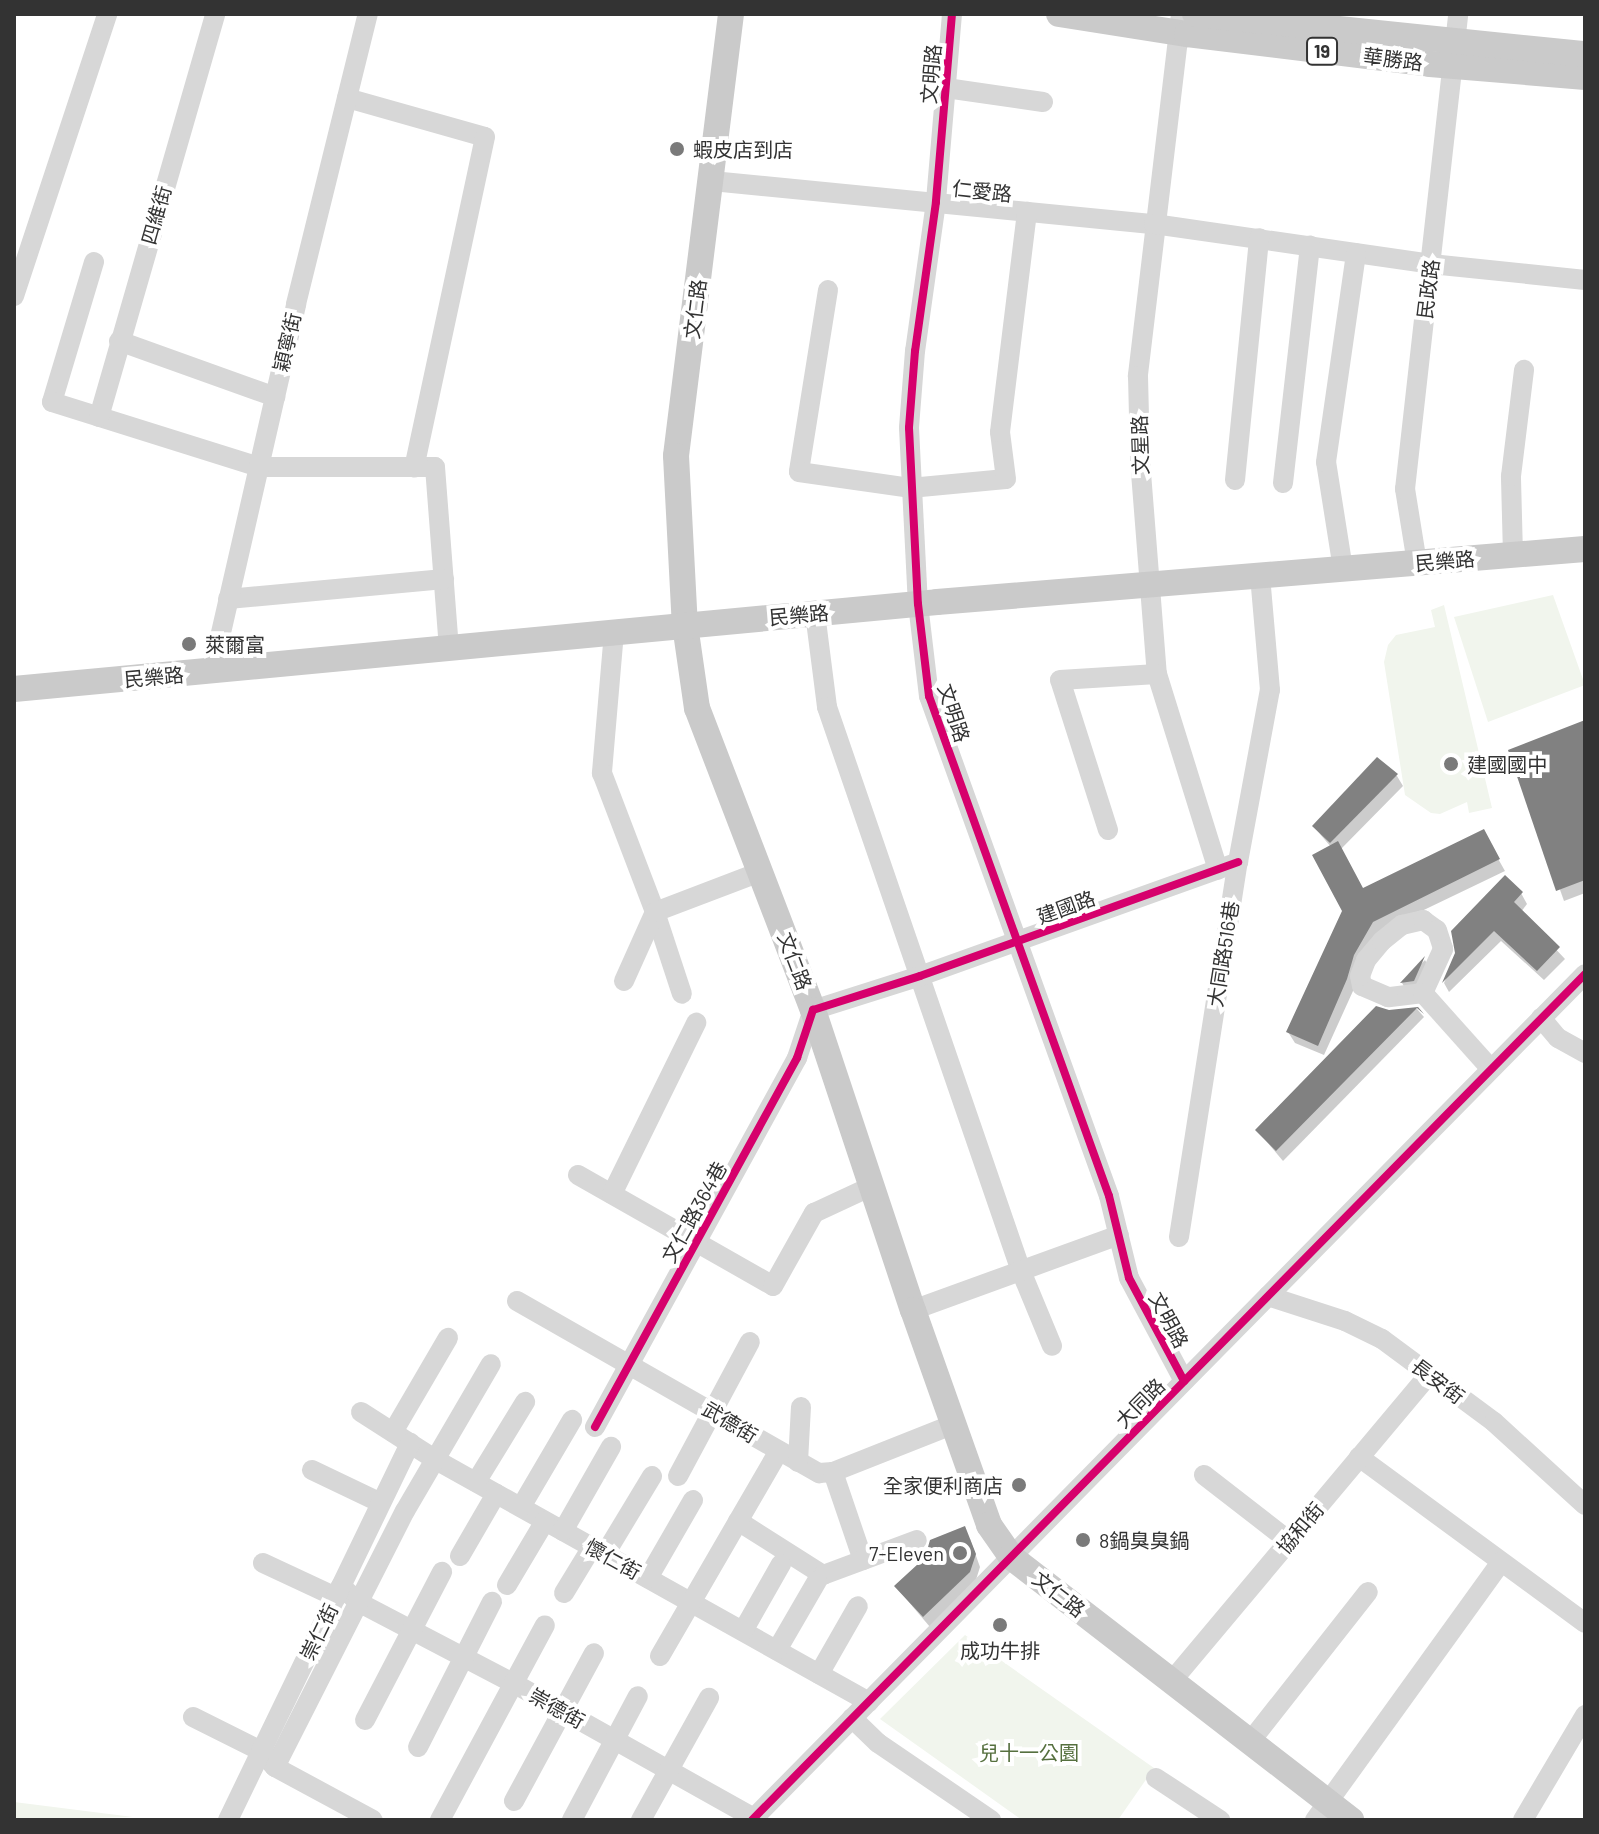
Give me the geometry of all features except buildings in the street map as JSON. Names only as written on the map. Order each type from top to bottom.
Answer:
[{"type":"main road","name":"文仁路","points":[[731,14],[676,456],[685,625],[697,708],[813,1010],[952,1425],[989,1525],[1011,1557],[1249,1743],[1322,1812],[1351,1820]]},
{"type":"main road","name":"華勝路","points":[[1059,14],[1340,22],[1454,54],[1585,54]]},
{"type":"main road","name":"華勝路","points":[[1186,20],[1454,54],[1585,77]]},
{"type":"main road","name":"民樂路","points":[[14,689],[815,613],[1585,549]]},
{"type":"street","points":[[14,296],[107,14]]},
{"type":"street","name":"四維街","points":[[99,417],[215,14]]},
{"type":"street","name":"穎寧街","points":[[212,672],[368,14]]},
{"type":"street","name":"文明路","points":[[952,14],[936,202],[915,351],[909,428],[918,604],[929,696],[1109,1196],[1129,1278],[1184,1381]]},
{"type":"street","name":"民政路","points":[[1417,563],[1405,489],[1458,14]]},
{"type":"street","name":"文星路","points":[[1186,20],[1154,224],[1138,376],[1157,674],[1218,870]]},
{"type":"street","points":[[946,88],[1043,102]]},
{"type":"street","points":[[347,98],[485,137],[414,467]]},
{"type":"street","name":"仁愛路","points":[[712,181],[1154,224],[1431,264],[1585,280]]},
{"type":"street","points":[[828,290],[799,472],[910,488],[1006,479],[1000,432],[1027,212]]},
{"type":"street","points":[[1235,480],[1259,238]]},
{"type":"street","points":[[1283,483],[1310,246]]},
{"type":"street","points":[[1343,569],[1326,462],[1356,253]]},
{"type":"street","points":[[94,262],[52,402],[259,467],[435,467],[449,649]]},
{"type":"street","points":[[119,341],[275,397]]},
{"type":"street","points":[[1513,555],[1511,476],[1524,370]]},
{"type":"street","name":"大同路516巷","points":[[1179,1237],[1238,862],[1270,690],[1260,576]]},
{"type":"street","points":[[228,599],[444,579]]},
{"type":"street","points":[[815,613],[827,707],[1021,1271],[1052,1346]]},
{"type":"street","points":[[614,632],[602,773],[655,912],[682,994]]},
{"type":"street","points":[[1108,830],[1060,680],[1157,674]]},
{"type":"street","name":"建國路","points":[[813,1010],[920,976],[1238,862]]},
{"type":"street","points":[[624,981],[655,912],[760,872]]},
{"type":"street","name":"大同路","points":[[753,1819],[1585,974]]},
{"type":"street","points":[[1423,993],[1491,1069]]},
{"type":"street","name":"文仁路364巷","points":[[595,1427],[797,1058],[813,1010]]},
{"type":"street","points":[[1541,1018],[1558,1038],[1585,1053]]},
{"type":"street","points":[[612,1194],[696,1023]]},
{"type":"street","points":[[578,1175],[773,1286],[814,1213],[872,1186]]},
{"type":"street","points":[[913,1310],[1119,1235]]},
{"type":"street","name":"長安街","points":[[1268,1296],[1345,1321],[1382,1339],[1494,1422],[1585,1505]]},
{"type":"street","name":"武德街","points":[[517,1301],[798,1462],[819,1473],[833,1472]]},
{"type":"street","name":"崇仁街","points":[[228,1820],[381,1503],[401,1438],[448,1338]]},
{"type":"street","points":[[678,1476],[750,1342]]},
{"type":"street","points":[[275,1767],[405,1511],[491,1364]]},
{"type":"street","name":"協和街","points":[[1171,1682],[1429,1374]]},
{"type":"street","points":[[476,1482],[525,1402]]},
{"type":"street","points":[[798,1462],[801,1407]]},
{"type":"street","name":"懷仁街","points":[[361,1412],[436,1460],[869,1702]]},
{"type":"street","points":[[521,1507],[572,1420]]},
{"type":"street","points":[[863,1560],[833,1472],[952,1425]]},
{"type":"street","points":[[507,1585],[611,1447]]},
{"type":"street","points":[[660,1656],[779,1451]]},
{"type":"street","points":[[1359,1457],[1585,1623]]},
{"type":"street","points":[[312,1470],[381,1503]]},
{"type":"street","points":[[1204,1475],[1289,1541]]},
{"type":"street","points":[[564,1593],[652,1476]]},
{"type":"street","points":[[460,1556],[496,1494]]},
{"type":"street","points":[[648,1578],[693,1500]]},
{"type":"street","points":[[738,1521],[823,1575],[917,1540]]},
{"type":"street","points":[[1322,1812],[1501,1562]]},
{"type":"street","name":"崇德街","points":[[263,1563],[338,1591],[515,1684],[753,1819]]},
{"type":"street","points":[[743,1631],[781,1564]]},
{"type":"street","points":[[365,1720],[442,1572]]},
{"type":"street","points":[[777,1650],[817,1581]]},
{"type":"street","points":[[1249,1743],[1368,1592]]},
{"type":"street","points":[[418,1747],[492,1602]]},
{"type":"street","points":[[819,1674],[858,1606]]},
{"type":"street","points":[[440,1820],[545,1625]]},
{"type":"street","points":[[514,1801],[594,1653]]},
{"type":"street","points":[[572,1820],[638,1696]]},
{"type":"street","points":[[641,1820],[709,1698]]},
{"type":"street","points":[[1523,1820],[1585,1715]]},
{"type":"street","points":[[193,1717],[261,1751],[275,1767],[373,1820]]},
{"type":"street","points":[[852,1718],[878,1743],[984,1818]]},
{"type":"street","points":[[1156,1778],[1220,1820]]},
{"type":"green space","points":[[1553,595],[1585,685],[1488,722],[1454,617]]},
{"type":"green space","points":[[1444,605],[1492,808],[1469,813],[1467,802],[1440,814],[1431,813],[1405,795],[1384,662],[1388,645],[1396,635],[1435,627],[1431,610]]},
{"type":"green space","name":"兒十一公園","points":[[965,1635],[1154,1768],[1118,1820],[1022,1820],[880,1719]]},
{"type":"green space","points":[[14,1802],[133,1817],[14,1820]]},
{"type":"cycle path","points":[[952,14],[936,202],[915,351],[909,428],[918,604],[929,696],[1109,1196],[1129,1278],[1184,1381]]},
{"type":"cycle path","points":[[595,1427],[797,1058],[813,1010],[920,976],[1238,862]]},
{"type":"cycle path","points":[[752,1820],[1585,974]]},
{"type":"place","name":"蝦皮店到店","points":[[677,149]]},
{"type":"place","name":"萊爾富","points":[[189,644]]},
{"type":"place","name":"建國國中","points":[[1451,764]]},
{"type":"place","name":"全家便利商店","points":[[1019,1485]]},
{"type":"place","name":"8鍋臭臭鍋","points":[[1083,1540]]},
{"type":"place","name":"7-Eleven","points":[[960,1553]]},
{"type":"place","name":"成功牛排","points":[[1000,1625]]}]
